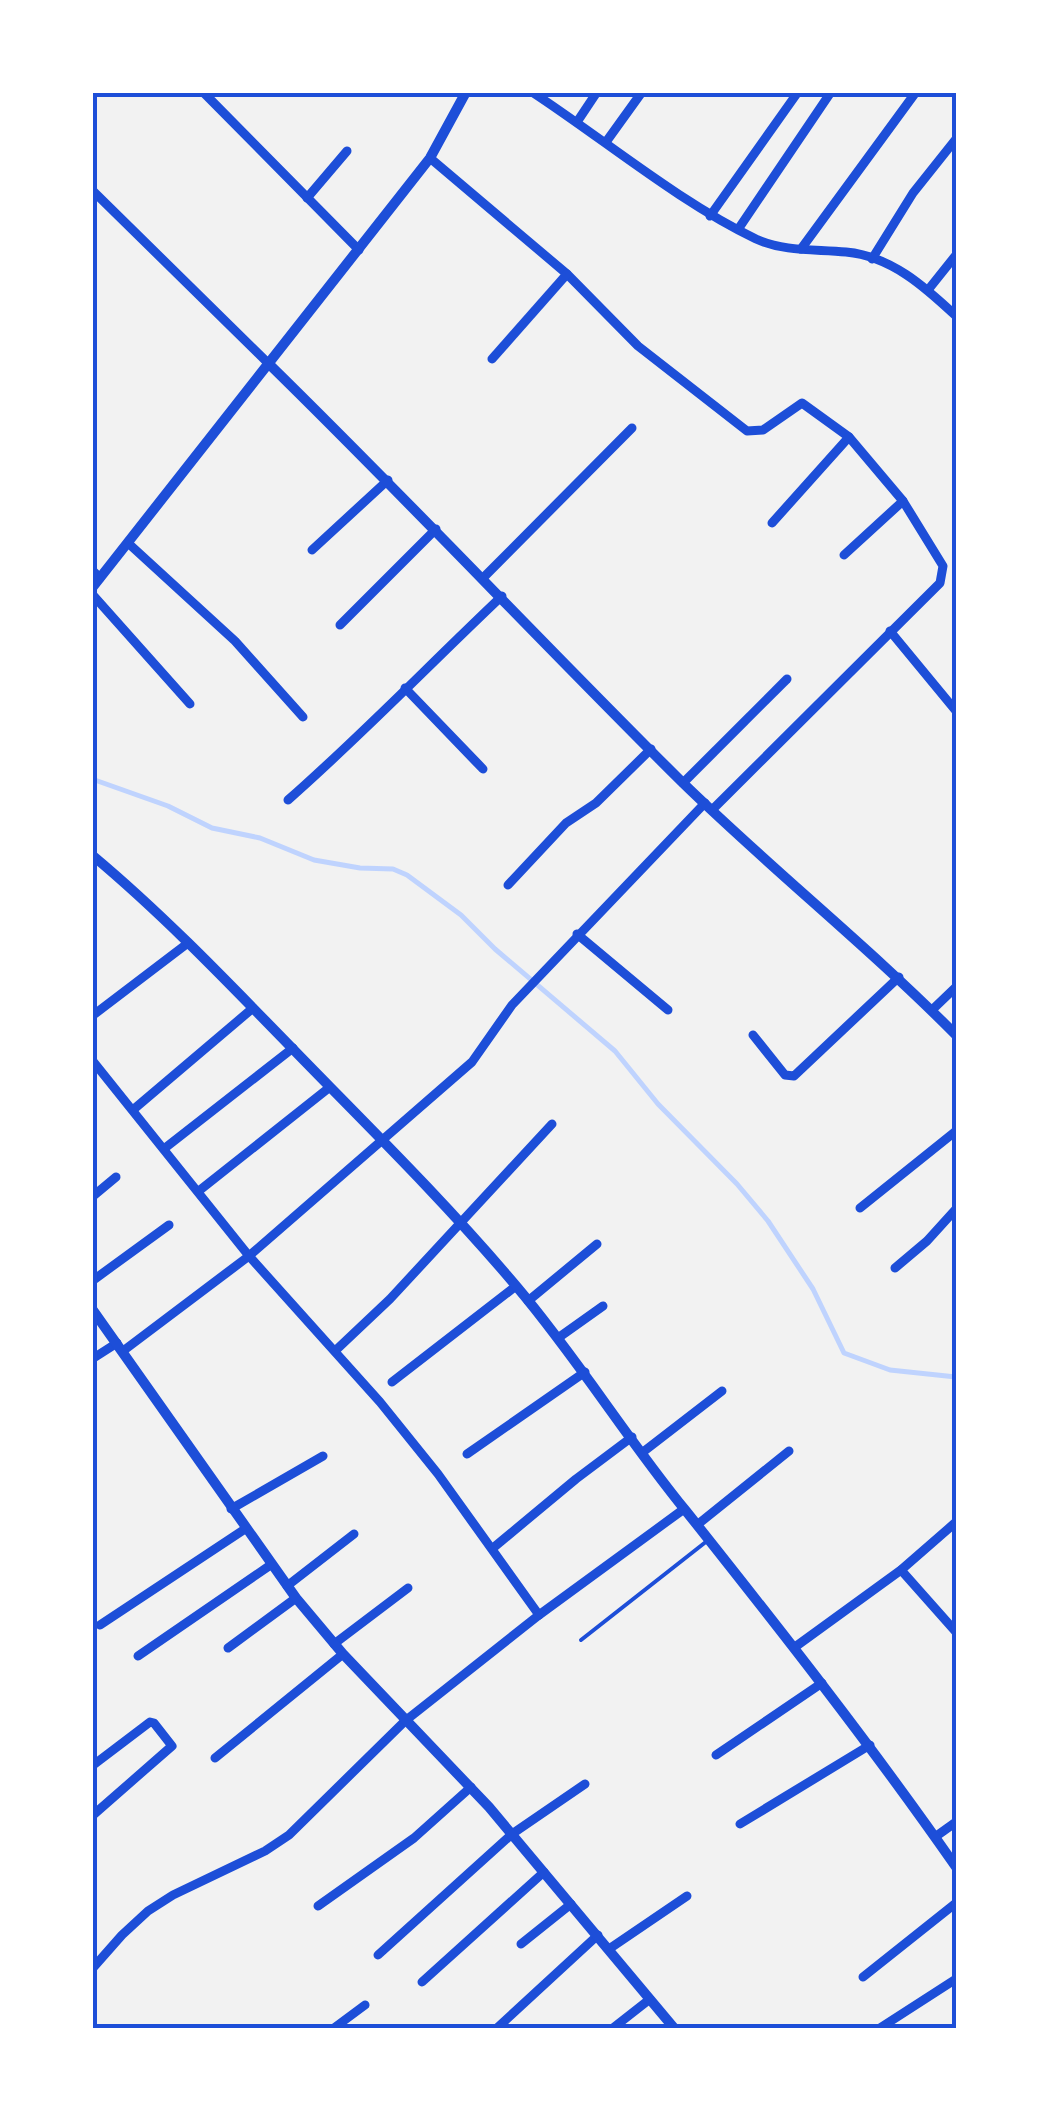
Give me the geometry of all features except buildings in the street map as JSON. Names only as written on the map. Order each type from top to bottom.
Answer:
[{"type":"street","points":[[203,92],[358,250]]},
{"type":"street","points":[[190,704],[94,582],[270,365],[430,158],[466,92]]},
{"type":"street","points":[[532,92],[710,216],[763,241],[872,258],[904,272],[956,316]]},
{"type":"street","points":[[577,122],[597,92]]},
{"type":"street","points":[[606,142],[642,92]]},
{"type":"street","points":[[710,216],[798,92]]},
{"type":"street","points":[[739,228],[831,92]]},
{"type":"street","points":[[802,250],[916,92]]},
{"type":"street","points":[[872,258],[913,193],[956,138]]},
{"type":"street","points":[[306,198],[347,151]]},
{"type":"street","points":[[92,1360],[120,1347],[249,1256],[472,1062],[500,1020],[577,934],[944,576],[942,566],[903,501],[850,437],[802,404],[763,430],[747,431],[638,346],[567,274],[430,158]]},
{"type":"street","points":[[92,190],[388,480],[683,782],[899,977],[956,1035]]},
{"type":"street","points":[[928,290],[956,255]]},
{"type":"street","points":[[492,359],[567,274]]},
{"type":"street","points":[[483,578],[632,428]]},
{"type":"street","points":[[772,523],[850,437]]},
{"type":"street","points":[[312,550],[388,480]]},
{"type":"street","points":[[844,555],[903,501]]},
{"type":"street","points":[[340,625],[436,529]]},
{"type":"street","points":[[128,542],[235,641],[303,718]]},
{"type":"street","points":[[288,800],[344,751],[502,596]]},
{"type":"street","points":[[890,631],[956,711]]},
{"type":"street","points":[[683,782],[788,679]]},
{"type":"street","points":[[405,688],[482,769]]},
{"type":"street","points":[[508,885],[566,822],[596,802],[651,749]]},
{"type":"street","points":[[92,854],[188,943],[383,1139],[516,1286],[585,1372],[684,1510],[870,1745],[956,1868]]},
{"type":"street","points":[[577,934],[668,1010]]},
{"type":"street","points":[[92,1016],[188,943]]},
{"type":"street","points":[[753,1035],[786,1074],[794,1076],[899,977]]},
{"type":"street","points":[[932,1010],[956,986]]},
{"type":"street","points":[[134,1109],[253,1008]]},
{"type":"street","points":[[165,1148],[293,1048]]},
{"type":"street","points":[[92,1060],[200,1190],[249,1256],[380,1402],[493,1548],[539,1615]]},
{"type":"street","points":[[200,1190],[330,1088]]},
{"type":"street","points":[[334,1351],[552,1124]]},
{"type":"street","points":[[860,1208],[956,1131]]},
{"type":"street","points":[[92,1197],[116,1177]]},
{"type":"street","points":[[895,1268],[927,1242],[956,1209]]},
{"type":"street","points":[[92,1280],[168,1225]]},
{"type":"street","points":[[528,1301],[597,1244]]},
{"type":"street","points":[[392,1382],[516,1286]]},
{"type":"street","points":[[558,1338],[602,1306]]},
{"type":"street","points":[[92,1309],[296,1598],[405,1722],[471,1787],[674,2028]]},
{"type":"street","points":[[466,1454],[585,1372]]},
{"type":"street","points":[[643,1452],[722,1391]]},
{"type":"street","points":[[493,1548],[632,1437]]},
{"type":"street","points":[[697,1525],[789,1451]]},
{"type":"street","points":[[231,1509],[323,1456]]},
{"type":"street","points":[[92,1970],[148,1911],[173,1894],[290,1835],[405,1722],[539,1615],[684,1510]]},
{"type":"street","points":[[795,1647],[901,1570],[956,1522]]},
{"type":"street","points":[[100,1626],[244,1529]]},
{"type":"street","points":[[288,1586],[354,1534]]},
{"type":"street","points":[[138,1656],[272,1564]]},
{"type":"street","points":[[901,1570],[956,1632]]},
{"type":"street","points":[[334,1644],[408,1588]]},
{"type":"street","points":[[228,1648],[296,1598]]},
{"type":"street","points":[[215,1758],[343,1654]]},
{"type":"street","points":[[716,1756],[822,1683]]},
{"type":"street","points":[[92,1766],[150,1722],[172,1746],[92,1816]]},
{"type":"street","points":[[740,1824],[870,1745]]},
{"type":"street","points":[[378,1955],[512,1834],[585,1784]]},
{"type":"street","points":[[318,1906],[414,1838],[471,1787]]},
{"type":"street","points":[[936,1837],[956,1822]]},
{"type":"street","points":[[422,1982],[544,1872]]},
{"type":"street","points":[[609,1949],[687,1896]]},
{"type":"street","points":[[521,1944],[572,1904]]},
{"type":"street","points":[[863,1977],[956,1904]]},
{"type":"street","points":[[497,2028],[598,1935]]},
{"type":"street","points":[[880,2028],[956,1979]]},
{"type":"street","points":[[612,2028],[650,2000]]},
{"type":"street","points":[[334,2028],[365,2005]]},
{"type":"lane","points":[[581,1640],[709,1540]]},
{"type":"waterway","points":[[92,779],[168,806],[212,828],[260,838],[314,860],[393,869],[407,875],[461,915],[615,1051],[658,1104],[737,1184],[768,1221],[813,1289],[844,1353],[890,1370],[956,1377]]}]
